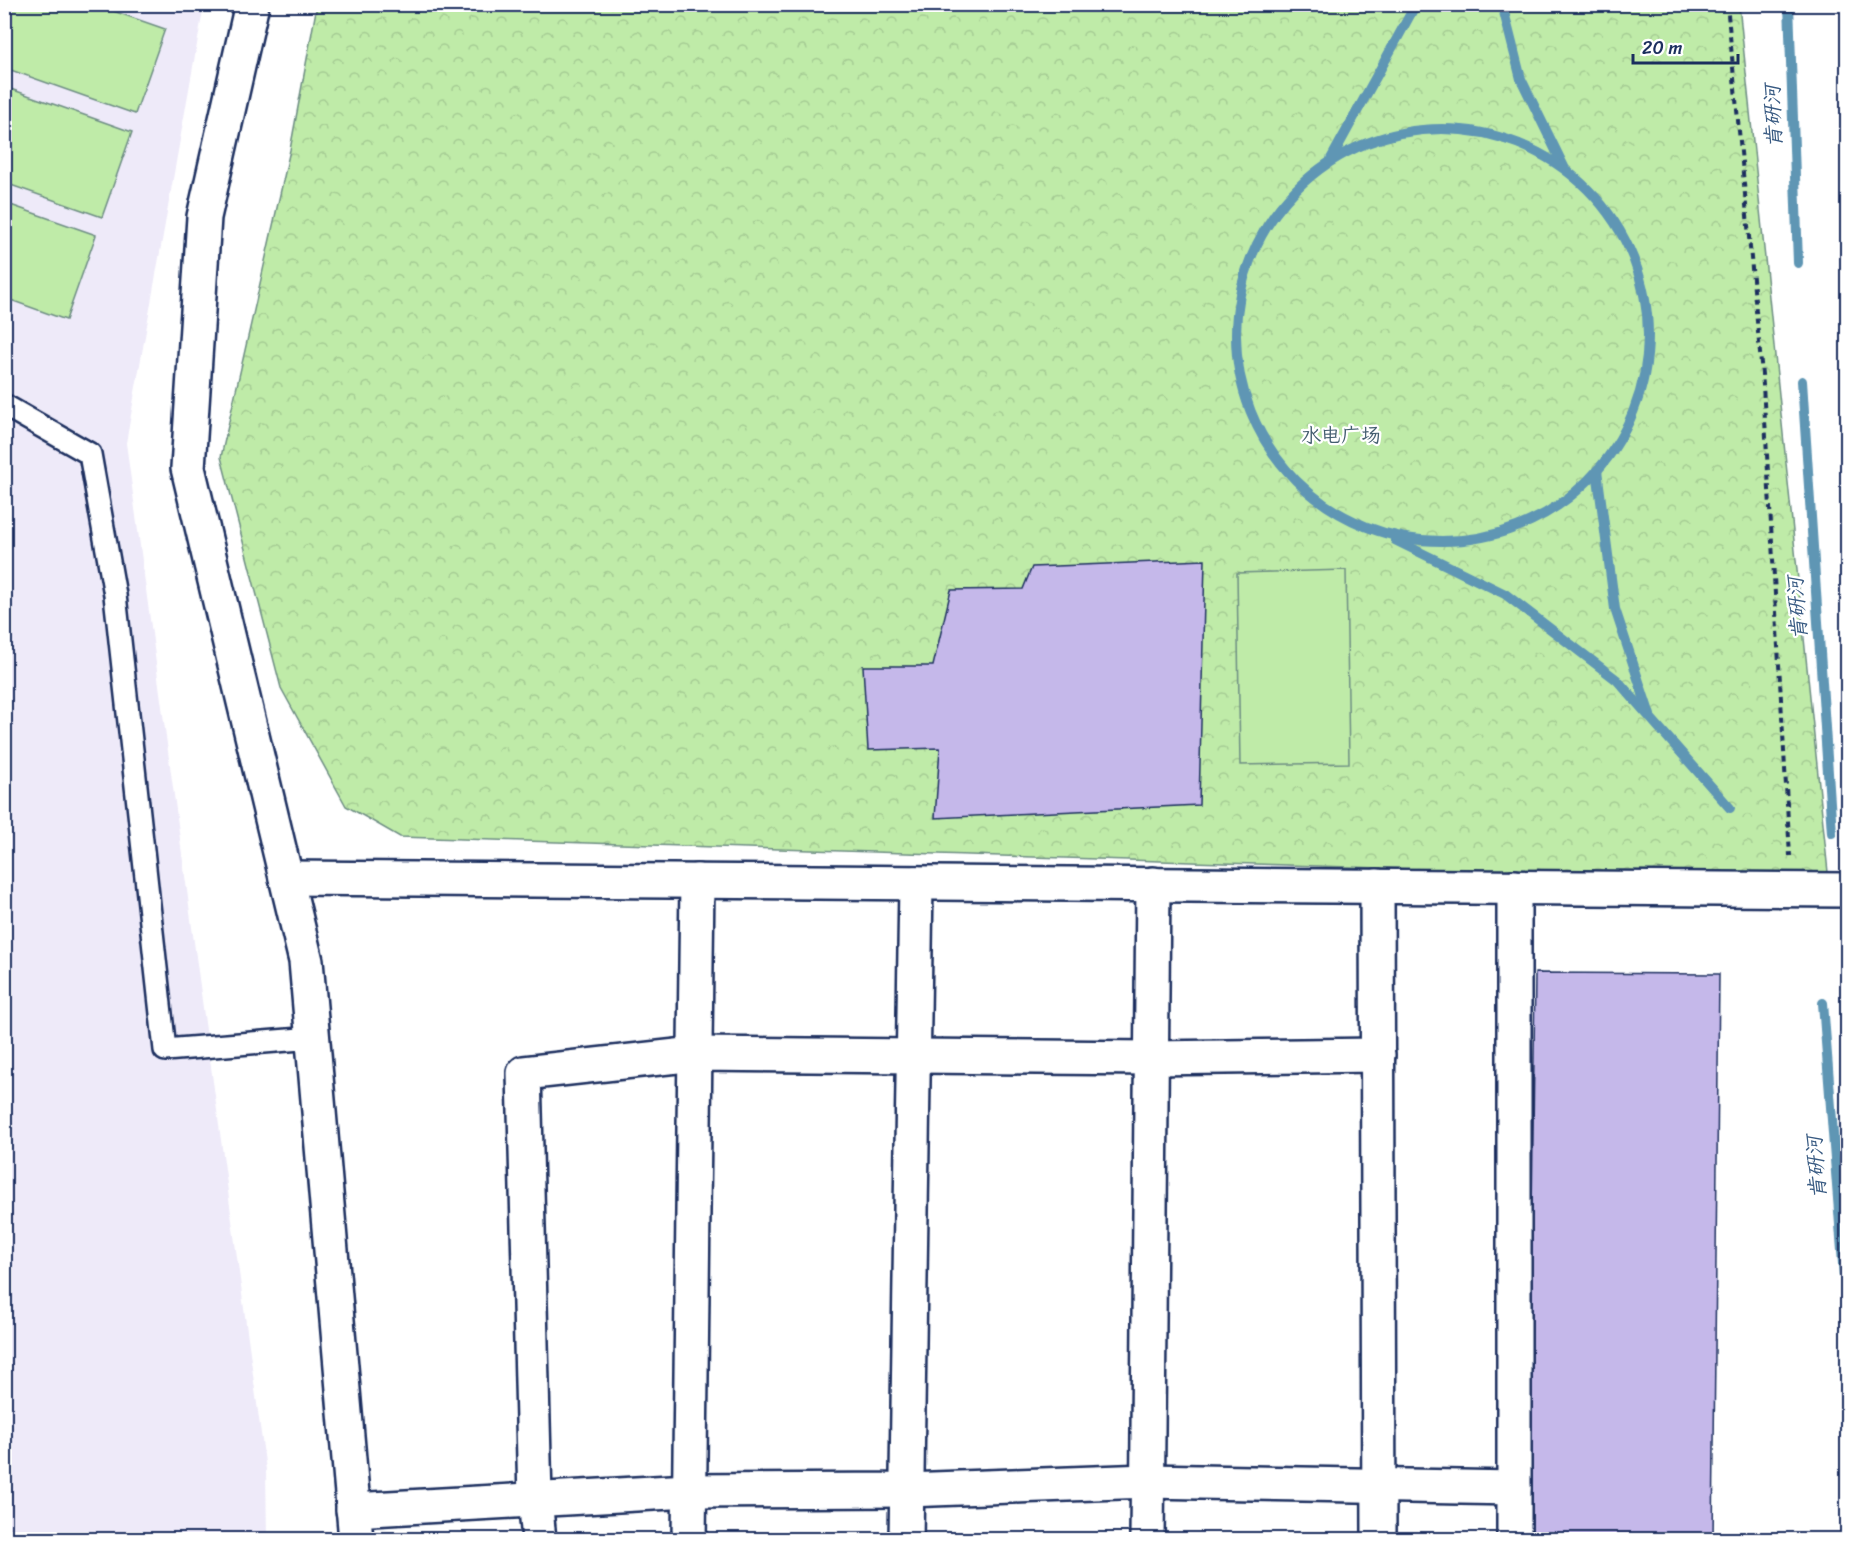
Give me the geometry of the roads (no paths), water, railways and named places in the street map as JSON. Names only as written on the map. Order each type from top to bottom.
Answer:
[{"type":"street","points":[[252,4],[204,217],[188,468],[306,961],[355,1525],[535,1498],[689,1491],[907,1490],[1147,1481],[1514,1488]]},
{"type":"street","points":[[286,878],[1848,890]]},
{"type":"street","points":[[689,1539],[697,881]]},
{"type":"street","points":[[906,1539],[916,883]]},
{"type":"street","points":[[1147,1539],[1154,884]]},
{"type":"street","points":[[1377,886],[1379,1539]]},
{"type":"street","points":[[1514,887],[1514,1539]]},
{"type":"street","points":[[539,1539],[535,1498],[524,1073],[695,1054],[1152,1058],[1378,1055]]},
{"type":"lane","points":[[4,405],[90,454],[115,595],[165,1050],[313,1038]]},
{"type":"waterway","points":[[1331,159],[1416,4]]},
{"type":"waterway","points":[[1502,4],[1521,79],[1565,169]]},
{"type":"waterway","name":"肯研河","points":[[1789,4],[1798,263]]},
{"type":"waterway","points":[[1442,129],[1482,133],[1521,144],[1557,163],[1588,189],[1614,220],[1633,256],[1644,295],[1648,335],[1644,375],[1633,414],[1614,450],[1588,481],[1557,507],[1521,526],[1482,537],[1442,541],[1402,537],[1363,526],[1327,507],[1296,481],[1270,450],[1251,414],[1240,375],[1236,335],[1240,295],[1251,256],[1270,220],[1296,189],[1327,163],[1363,144],[1402,133],[1442,129]]},
{"type":"waterway","name":"肯研河","points":[[1802,381],[1832,833]]},
{"type":"waterway","points":[[1597,470],[1615,609],[1650,715]]},
{"type":"waterway","points":[[1395,540],[1505,594],[1617,680],[1730,808]]},
{"type":"waterway","name":"肯研河","points":[[1823,1003],[1848,1329]]},
{"type":"park label","name":"水电广场","points":[[1341,435]]}]
